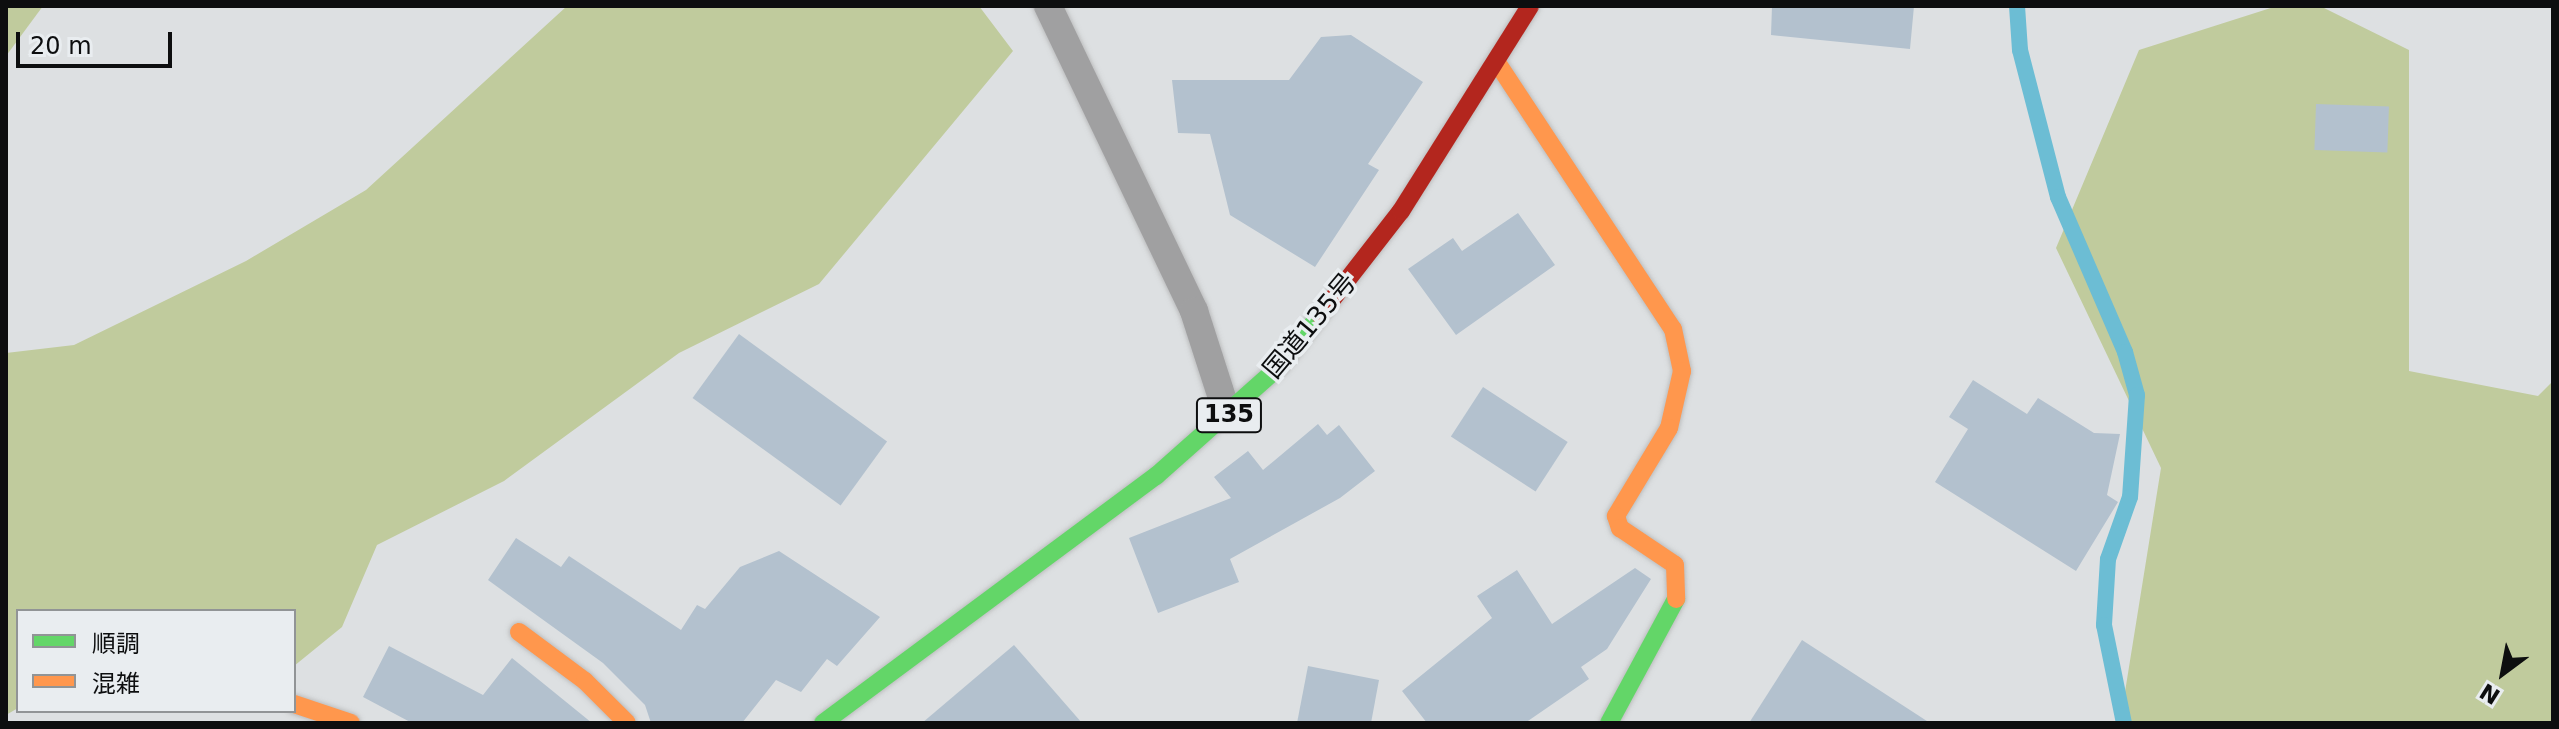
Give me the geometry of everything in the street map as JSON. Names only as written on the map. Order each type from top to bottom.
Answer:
[{"type":"main road","name":"国道135号","points":[[823,723],[1156,476],[1228,416],[1328,310],[1401,211],[1530,6]]},
{"type":"main road","points":[[1496,61],[1655,297],[1673,329],[1682,371],[1669,428],[1616,516],[1620,528],[1675,565],[1678,596],[1609,723]]},
{"type":"main road","points":[[519,632],[585,681],[627,723]]},
{"type":"main road","points":[[296,705],[351,723]]},
{"type":"lane","points":[[1048,6],[1194,311],[1228,416]]},
{"type":"green space","points":[[6,6],[43,6],[6,56]]},
{"type":"green space","points":[[567,6],[979,6],[1013,51],[819,284],[679,353],[504,481],[377,545],[342,627],[296,664],[296,609],[16,609],[16,709],[6,715],[6,353],[74,345],[246,261],[366,190]]},
{"type":"green space","points":[[2277,6],[2320,6],[2409,50],[2409,371],[2538,396],[2553,381],[2553,723],[2120,723],[2161,468],[2056,248],[2139,50]]},
{"type":"building","points":[[1772,6],[1914,6],[1910,49],[1771,35]]},
{"type":"building","points":[[1351,35],[1423,82],[1368,164],[1379,170],[1315,267],[1230,215],[1210,134],[1178,133],[1172,80],[1289,80],[1321,37]]},
{"type":"building","points":[[2316,104],[2389,107],[2387,153],[2314,150]]},
{"type":"building","points":[[1518,213],[1555,265],[1456,335],[1408,269],[1453,238],[1462,251]]},
{"type":"building","points":[[739,334],[887,442],[841,505],[693,398]]},
{"type":"building","points":[[1973,380],[2027,414],[2038,398],[2094,433],[2120,434],[2107,495],[2118,502],[2076,571],[1935,482],[1968,429],[1949,417]]},
{"type":"building","points":[[1483,387],[1568,442],[1536,491],[1451,436]]},
{"type":"building","points":[[1318,424],[1327,435],[1339,425],[1375,471],[1340,498],[1230,559],[1239,582],[1158,613],[1129,538],[1231,498],[1214,477],[1248,451],[1263,470]]},
{"type":"building","points":[[516,538],[561,567],[569,556],[681,630],[697,605],[705,609],[740,567],[779,551],[880,617],[837,666],[827,659],[801,692],[776,680],[742,723],[651,723],[645,705],[603,663],[488,580]]},
{"type":"building","points":[[1635,568],[1651,579],[1607,649],[1581,667],[1589,679],[1525,723],[1427,723],[1402,691],[1492,618],[1477,596],[1517,570],[1552,624]]},
{"type":"building","points":[[1802,640],[1930,723],[1749,723]]},
{"type":"building","points":[[1014,645],[1082,723],[922,723]]},
{"type":"building","points":[[389,646],[483,695],[512,658],[592,723],[412,723],[363,697]]},
{"type":"building","points":[[1308,666],[1379,680],[1371,723],[1297,723]]},
{"type":"waterway","points":[[2017,6],[2020,50],[2058,197],[2125,352],[2137,395],[2130,497],[2108,559],[2104,625],[2124,723]]},
{"type":"traffic: fast","points":[[823,723],[1156,476],[1280,366],[1320,315]]},
{"type":"traffic: fast","points":[[1609,723],[1676,599]]},
{"type":"traffic: slow","points":[[1496,61],[1673,329],[1682,371],[1669,428],[1616,516],[1620,528],[1675,565],[1676,599]]},
{"type":"traffic: slow","points":[[519,632],[585,681],[627,723]]},
{"type":"traffic: slow","points":[[296,705],[351,723]]},
{"type":"traffic: jam","points":[[1320,315],[1401,211],[1530,6]]}]
